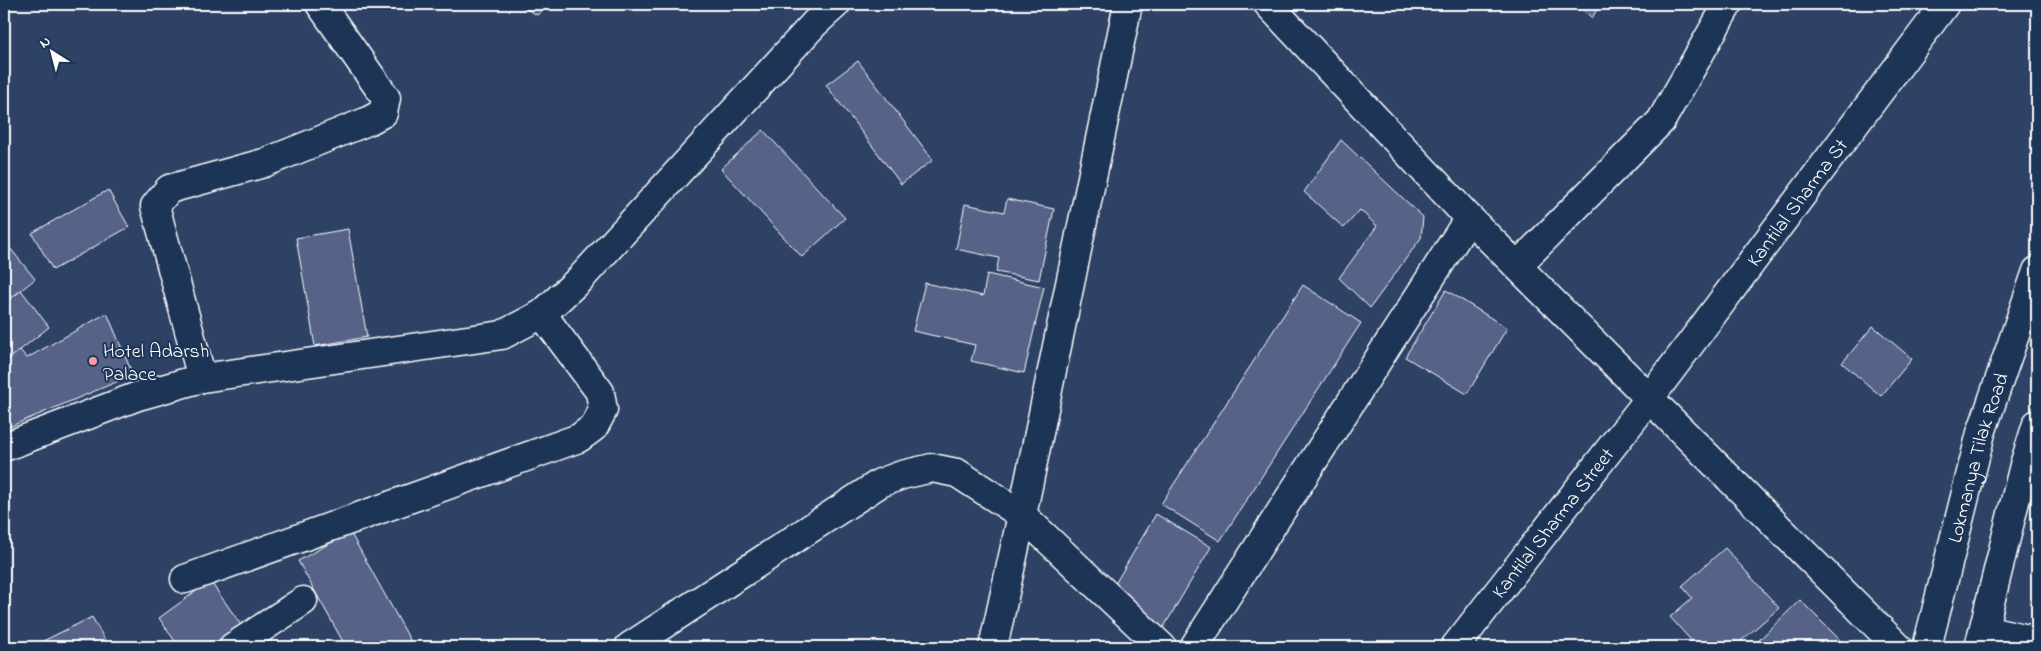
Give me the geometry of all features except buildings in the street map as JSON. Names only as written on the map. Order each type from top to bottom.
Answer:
[{"type":"street","points":[[202,378],[155,206],[169,190],[264,163],[368,121],[382,113],[386,98],[320,4]]},
{"type":"street","points":[[4,447],[138,396],[202,378],[502,335],[542,314],[580,279],[815,23],[836,4]]},
{"type":"street","points":[[993,647],[1128,4]]},
{"type":"street","points":[[1268,4],[1469,218],[1898,647]]},
{"type":"street","points":[[1517,266],[1661,120],[1728,4]]},
{"type":"street","name":"Kantilal Sharma St","points":[[1649,398],[1945,4]]},
{"type":"street","points":[[1194,647],[1469,218]]},
{"type":"street","name":"Lokmanya Tilak Road","points":[[1927,647],[1981,433],[2037,271]]},
{"type":"street","points":[[185,580],[579,438],[594,427],[603,410],[600,392],[542,314]]},
{"type":"street","name":"Kantilal Sharma Street","points":[[1455,647],[1649,398]]},
{"type":"street","points":[[2037,424],[2024,465],[1981,638],[2037,642]]},
{"type":"street","points":[[629,647],[880,483],[902,475],[932,468],[957,473],[1022,515],[1162,647]]},
{"type":"street","points":[[233,647],[303,601]]},
{"type":"place","name":"Hotel Adarsh Palace","points":[[93,361]]}]
